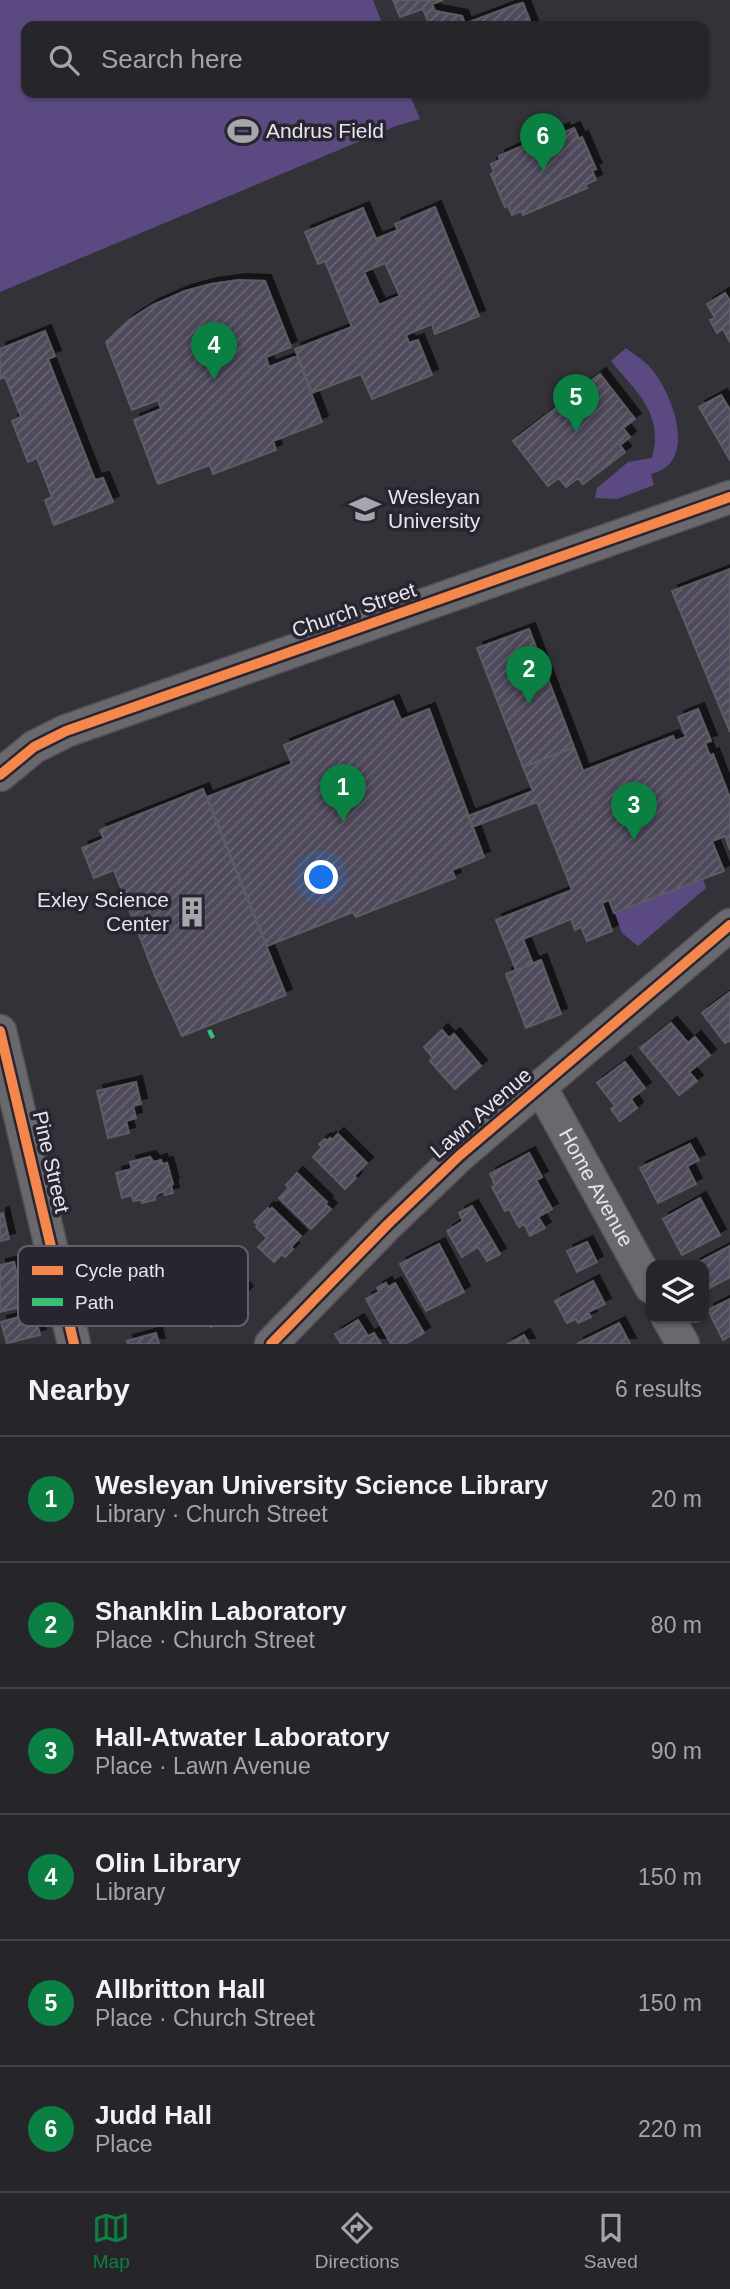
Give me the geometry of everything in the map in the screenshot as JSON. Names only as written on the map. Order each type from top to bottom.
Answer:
[{"type":"street","name":"Church Street","points":[[0,775],[34,747],[66,731],[730,497]]},
{"type":"street","name":"Lawn Avenue","points":[[285,1338],[387,1225],[459,1156],[730,925]]},
{"type":"street","name":"Pine Street","points":[[0,1031],[51,1246]]},
{"type":"street","name":"Home Avenue","points":[[540,1086],[646,1278]]},
{"type":"street","points":[[671,1323],[683,1344]]},
{"type":"street","name":"Pine Street","points":[[70,1326],[74,1344]]},
{"type":"shaded area","points":[[0,0],[373,0],[381,21],[21,21],[21,98],[411,98],[420,119],[396,126],[0,292]]},
{"type":"shaded area","points":[[626,348],[648,365],[665,391],[677,425],[675,456],[666,467],[651,474],[654,485],[617,499],[595,498],[597,488],[628,462],[652,458],[655,442],[651,416],[639,394],[611,361]]},
{"type":"shaded area","points":[[703,879],[706,888],[638,946],[622,933],[614,913]]},
{"type":"building","points":[[393,0],[443,0],[432,4],[435,11],[462,16],[464,21],[428,21],[423,9],[400,17]]},
{"type":"building","points":[[523,3],[530,21],[472,21]]},
{"type":"building","points":[[574,128],[579,139],[582,137],[596,169],[592,170],[596,180],[585,185],[587,188],[523,215],[521,211],[512,215],[508,206],[505,207],[491,174],[494,172],[491,164],[500,160],[499,156],[563,129],[565,132]]},
{"type":"building","points":[[435,207],[479,316],[435,334],[432,324],[406,335],[409,343],[418,340],[432,375],[372,399],[361,374],[312,393],[295,349],[352,327],[325,261],[318,264],[305,232],[363,208],[376,239],[398,230],[395,224]],"holes":[[[385,263],[400,296],[379,305],[364,272]]]},
{"type":"building","points":[[239,280],[265,281],[291,347],[266,357],[269,367],[297,356],[322,422],[273,441],[276,450],[213,474],[210,465],[158,484],[134,420],[161,409],[158,400],[132,410],[106,342],[129,320],[153,305],[185,291]]},
{"type":"building","points":[[725,293],[730,301],[730,342],[723,329],[717,333],[710,320],[715,318],[707,304]]},
{"type":"building","points":[[45,331],[55,356],[48,359],[95,480],[103,478],[113,502],[54,525],[45,500],[52,497],[37,458],[28,462],[12,421],[21,417],[5,377],[0,379],[0,349]]},
{"type":"building","points":[[600,374],[635,419],[623,428],[630,437],[620,445],[625,452],[583,484],[578,478],[566,487],[559,478],[548,486],[513,441]]},
{"type":"building","points":[[721,395],[730,410],[730,460],[699,407]]},
{"type":"building","points":[[730,569],[730,732],[672,591]]},
{"type":"building","points":[[529,629],[574,747],[523,767],[477,648]]},
{"type":"building","points":[[393,701],[401,720],[429,709],[484,857],[452,870],[455,878],[356,917],[353,912],[267,946],[207,797],[292,764],[284,745]]},
{"type":"building","points":[[698,709],[711,741],[705,743],[710,756],[713,754],[730,798],[730,850],[725,836],[712,841],[724,871],[614,913],[609,900],[602,903],[612,931],[587,941],[581,927],[575,930],[571,919],[523,939],[533,964],[516,970],[496,920],[572,890],[537,802],[472,827],[468,816],[533,791],[523,767],[574,747],[583,771],[673,736],[675,741],[686,737],[678,717]]},
{"type":"building","name":"Exley Science Center","points":[[203,789],[286,995],[182,1036],[155,976],[114,870],[94,878],[82,848],[104,839],[100,830]]},
{"type":"building","points":[[541,960],[561,1014],[526,1028],[506,974]]},
{"type":"building","points":[[730,992],[730,1042],[729,1040],[725,1043],[702,1013]]},
{"type":"building","points":[[671,1023],[688,1043],[695,1037],[710,1055],[689,1072],[697,1081],[679,1095],[640,1048]]},
{"type":"building","points":[[442,1030],[449,1038],[454,1034],[481,1066],[455,1089],[430,1061],[433,1058],[424,1047]]},
{"type":"building","points":[[625,1062],[645,1088],[631,1099],[637,1108],[620,1121],[611,1109],[615,1106],[597,1083]]},
{"type":"building","points":[[136,1082],[141,1104],[133,1106],[136,1118],[126,1121],[129,1133],[108,1138],[97,1091]]},
{"type":"building","points":[[338,1134],[367,1163],[345,1189],[313,1157],[322,1147],[319,1144],[325,1139],[332,1140]]},
{"type":"building","points":[[690,1144],[699,1160],[687,1166],[696,1184],[658,1203],[640,1168]]},
{"type":"building","points":[[529,1153],[542,1177],[536,1180],[552,1209],[538,1217],[545,1228],[530,1236],[524,1224],[519,1227],[509,1209],[505,1211],[492,1187],[495,1185],[490,1174]]},
{"type":"building","points":[[150,1157],[154,1162],[161,1160],[162,1164],[167,1163],[173,1193],[165,1195],[164,1191],[155,1196],[155,1200],[142,1203],[141,1200],[133,1201],[132,1195],[122,1198],[116,1173],[132,1169],[130,1162]]},
{"type":"building","points":[[297,1173],[331,1209],[311,1229],[279,1198],[289,1188],[286,1185]]},
{"type":"building","points":[[700,1198],[720,1235],[682,1255],[663,1219]]},
{"type":"building","points":[[472,1206],[500,1254],[487,1261],[478,1247],[462,1257],[447,1231],[463,1221],[459,1213]]},
{"type":"building","points":[[268,1208],[272,1208],[301,1236],[285,1257],[282,1254],[274,1262],[258,1247],[267,1238],[254,1222]]},
{"type":"building","points":[[3,1213],[9,1239],[0,1241],[0,1214]]},
{"type":"building","points":[[587,1242],[597,1262],[577,1272],[567,1251]]},
{"type":"building","points":[[439,1244],[464,1292],[426,1311],[400,1264]]},
{"type":"building","points":[[730,1246],[730,1277],[709,1288],[709,1260],[703,1260]]},
{"type":"building","points":[[14,1262],[18,1280],[18,1308],[0,1312],[0,1265]]},
{"type":"building","points":[[593,1281],[605,1304],[588,1312],[591,1317],[578,1323],[576,1319],[567,1323],[555,1301]]},
{"type":"building","points":[[386,1283],[388,1287],[395,1283],[424,1333],[405,1344],[391,1344],[366,1299],[379,1292],[377,1288]]},
{"type":"building","points":[[730,1299],[730,1336],[723,1340],[709,1310]]},
{"type":"building","points":[[18,1317],[18,1326],[38,1326],[40,1335],[7,1343],[1,1322]]},
{"type":"building","points":[[358,1320],[368,1336],[374,1333],[381,1344],[341,1344],[335,1334]]},
{"type":"building","points":[[619,1323],[630,1344],[577,1344]]},
{"type":"building","points":[[156,1333],[159,1344],[128,1344],[127,1341]]},
{"type":"building","points":[[524,1335],[529,1344],[508,1344]]},
{"type":"marked path","points":[[209,1035],[213,1033]]},
{"type":"cycle path","points":[[0,775],[34,747],[66,731],[730,497]]},
{"type":"cycle path","points":[[271,1344],[387,1225],[459,1156],[730,925]]},
{"type":"cycle path","points":[[0,1031],[51,1246]]},
{"type":"cycle path","points":[[70,1326],[74,1344]]},
{"type":"place","name":"Andrus Field","points":[[243,131]]},
{"type":"place","name":"Judd Hall","points":[[543,171]]},
{"type":"place","name":"Olin Library","points":[[214,380]]},
{"type":"place","name":"Allbritton Hall","points":[[576,432]]},
{"type":"place","name":"Wesleyan University","points":[[365,509]]},
{"type":"place","name":"Shanklin Laboratory","points":[[529,704]]},
{"type":"place","name":"Wesleyan University Science Library","points":[[343,822]]},
{"type":"place","name":"Hall-Atwater Laboratory","points":[[634,840]]},
{"type":"place","name":"Exley Science Center","points":[[192,912]]}]
